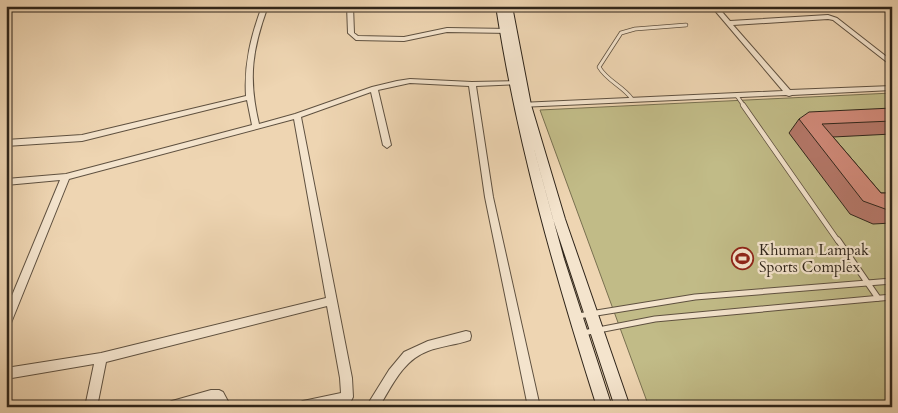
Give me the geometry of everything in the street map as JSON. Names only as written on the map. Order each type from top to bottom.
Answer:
[{"type":"main road","points":[[500,6],[508,31],[526,146],[575,316],[605,407]]},
{"type":"main road","points":[[508,6],[508,31]]},
{"type":"main road","points":[[521,105],[623,407]]},
{"type":"street","points":[[256,127],[250,105],[250,57],[266,6]]},
{"type":"street","points":[[350,6],[351,33],[356,38],[404,39],[447,30],[508,31]]},
{"type":"street","points":[[714,6],[789,94]]},
{"type":"street","points":[[729,23],[828,17],[835,19],[892,64]]},
{"type":"street","points":[[6,182],[66,177],[297,116],[374,89],[410,81],[475,84],[517,82]]},
{"type":"street","points":[[475,84],[489,197],[534,407]]},
{"type":"street","points":[[521,105],[892,88]]},
{"type":"street","points":[[374,89],[387,145]]},
{"type":"street","points":[[6,143],[82,138],[250,105]]},
{"type":"street","points":[[297,116],[346,378],[348,402],[303,407]]},
{"type":"street","points":[[6,322],[66,177]]},
{"type":"street","points":[[6,374],[101,358],[332,301]]},
{"type":"street","points":[[372,407],[397,368],[408,356],[429,345],[466,336]]},
{"type":"street","points":[[91,407],[101,358]]},
{"type":"street","points":[[172,407],[211,396],[219,396],[225,407]]},
{"type":"lane","points":[[632,100],[624,88],[605,76],[599,67],[619,36],[627,30],[686,25]]},
{"type":"lane","points":[[737,96],[878,298]]},
{"type":"lane","points":[[575,316],[695,297],[892,281]]},
{"type":"lane","points":[[581,334],[656,319],[892,297]]},
{"type":"shaded area","name":"Khuman Lampak Sports Complex","points":[[892,93],[892,407],[649,407],[540,110]]},
{"type":"building","points":[[892,108],[892,121],[822,124],[881,193],[892,193],[892,210],[888,210],[863,201],[799,119],[809,112]]},
{"type":"place","name":"Khuman Lampak Sports Complex","points":[[743,259]]}]
